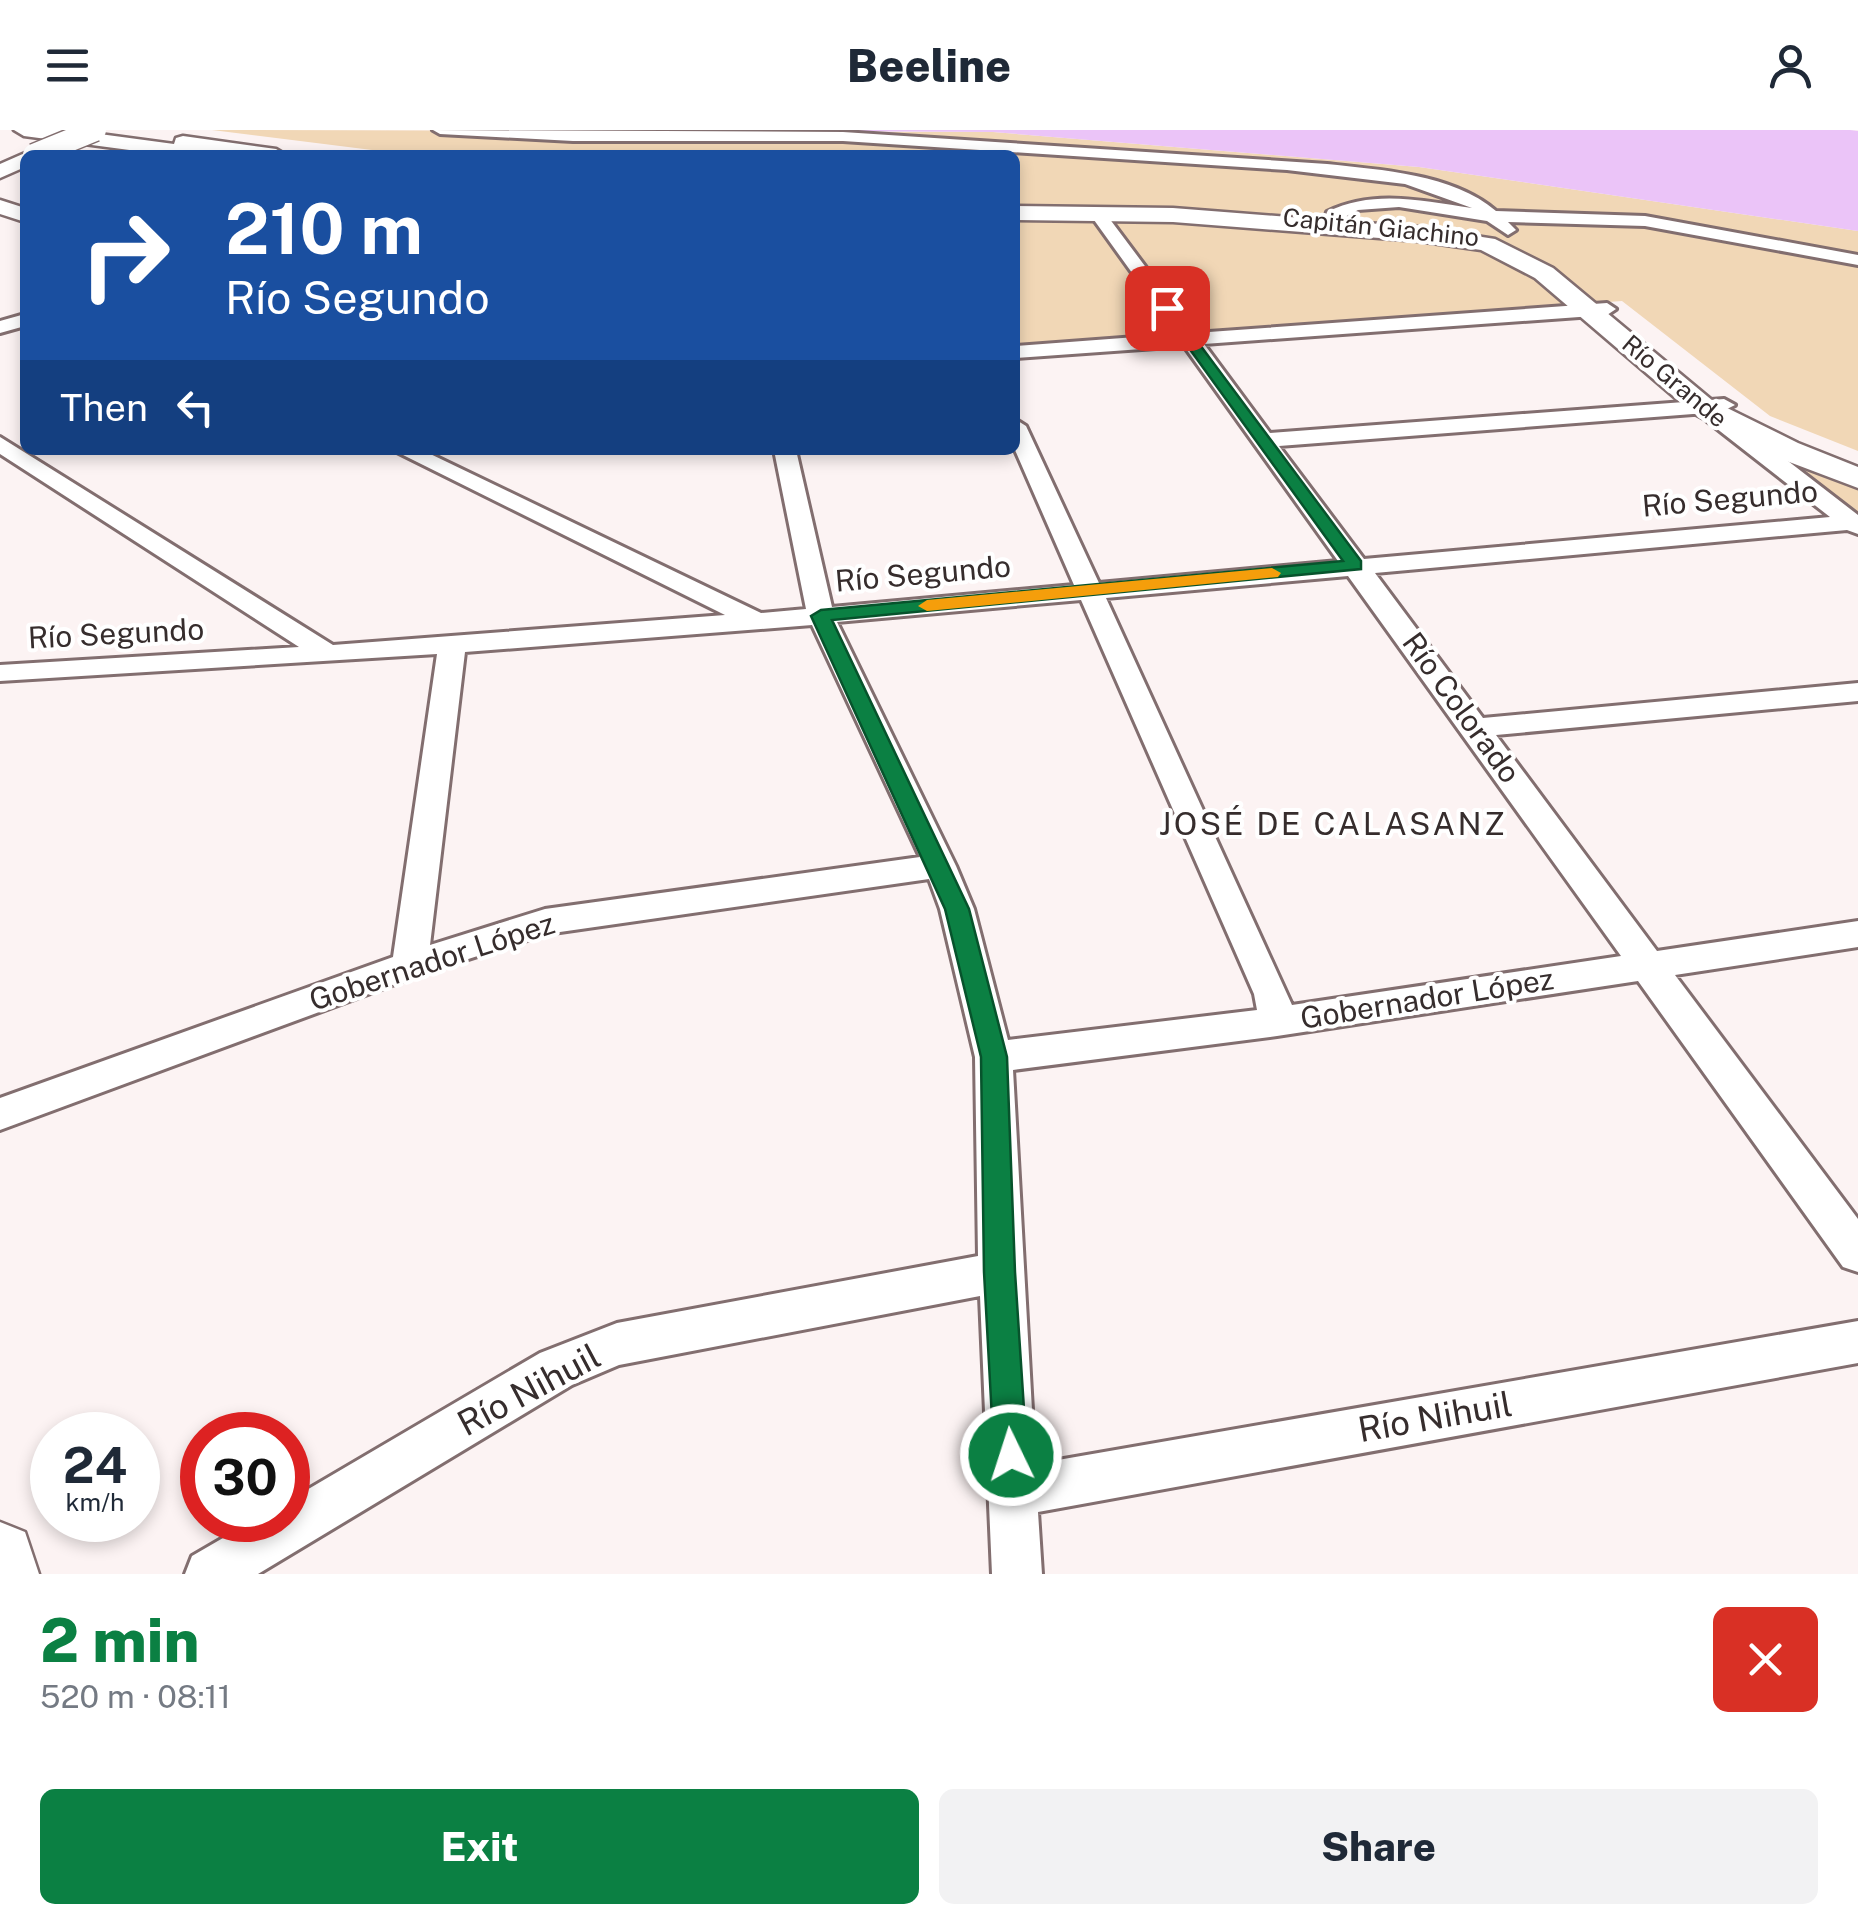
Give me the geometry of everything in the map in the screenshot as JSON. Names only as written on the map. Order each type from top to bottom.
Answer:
[{"type":"main road","points":[[8,130],[33,131]]},
{"type":"main road","points":[[24,130],[176,150]]},
{"type":"main road","points":[[34,150],[78,130]]},
{"type":"main road","points":[[39,150],[95,130],[240,150]]},
{"type":"main road","points":[[0,172],[19,157]]},
{"type":"main road","name":"Capitán Giachino","points":[[1020,209],[1132,206],[1498,237]]},
{"type":"main road","name":"Capitán Giachino","points":[[1020,209],[1332,220],[1493,238],[1535,255],[1598,309]]},
{"type":"main road","name":"Río Grande","points":[[1498,237],[1598,309],[1714,406]]},
{"type":"main road","points":[[1714,406],[1768,432],[1858,466]]},
{"type":"main road","points":[[1714,406],[1787,450],[1858,478]]},
{"type":"main road","points":[[0,1557],[4,1574]]},
{"type":"street","points":[[440,130],[576,138],[729,135],[930,139],[1380,176],[1479,204],[1498,237],[1712,231]]},
{"type":"street","points":[[729,135],[730,150]]},
{"type":"street","points":[[1332,220],[1355,205],[1400,202],[1489,216],[1644,221],[1858,260]]},
{"type":"street","name":"Río Colorado","points":[[1097,213],[1858,1253]]},
{"type":"street","points":[[1020,352],[1598,309]]},
{"type":"street","points":[[1265,440],[1714,406]]},
{"type":"street","name":"Río Grande","points":[[1714,406],[1856,523]]},
{"type":"street","points":[[1020,437],[1272,994],[1277,1022]]},
{"type":"street","points":[[0,444],[328,654]]},
{"type":"street","points":[[414,455],[756,620]]},
{"type":"street","points":[[786,455],[821,616],[957,909],[994,1057],[1000,1272],[1017,1574]]},
{"type":"street","name":"Río Segundo","points":[[0,674],[328,654],[821,616],[1355,565],[1856,523]]},
{"type":"street","points":[[410,966],[452,644]]},
{"type":"street","points":[[1475,728],[1858,692]]},
{"type":"street","name":"Gobernador López","points":[[0,1114],[410,966],[545,922],[940,866]]},
{"type":"street","name":"Gobernador López","points":[[994,1057],[1277,1022],[1858,934]]},
{"type":"street","name":"Río Nihuil","points":[[210,1574],[556,1369],[617,1344],[1000,1272]]},
{"type":"street","name":"Río Nihuil","points":[[1013,1492],[1858,1342]]},
{"type":"shaded area","points":[[212,130],[993,132],[1419,167],[1858,231],[1858,451],[1770,416],[1622,301],[1020,345],[1020,150],[372,150]]},
{"type":"shaded area","points":[[646,130],[1850,130],[1858,131],[1858,231],[1419,167],[993,132]]},
{"type":"shaded area","points":[[1774,451],[1858,486],[1858,512],[1850,510]]},
{"type":"slow traffic","points":[[927,606],[1272,573]]},
{"type":"district","name":"JOSÉ DE CALASANZ","points":[[1333,824]]},
{"type":"route","points":[[1011,1455],[1000,1272],[994,1057],[957,909],[821,616],[1355,565],[1167,308]]}]
